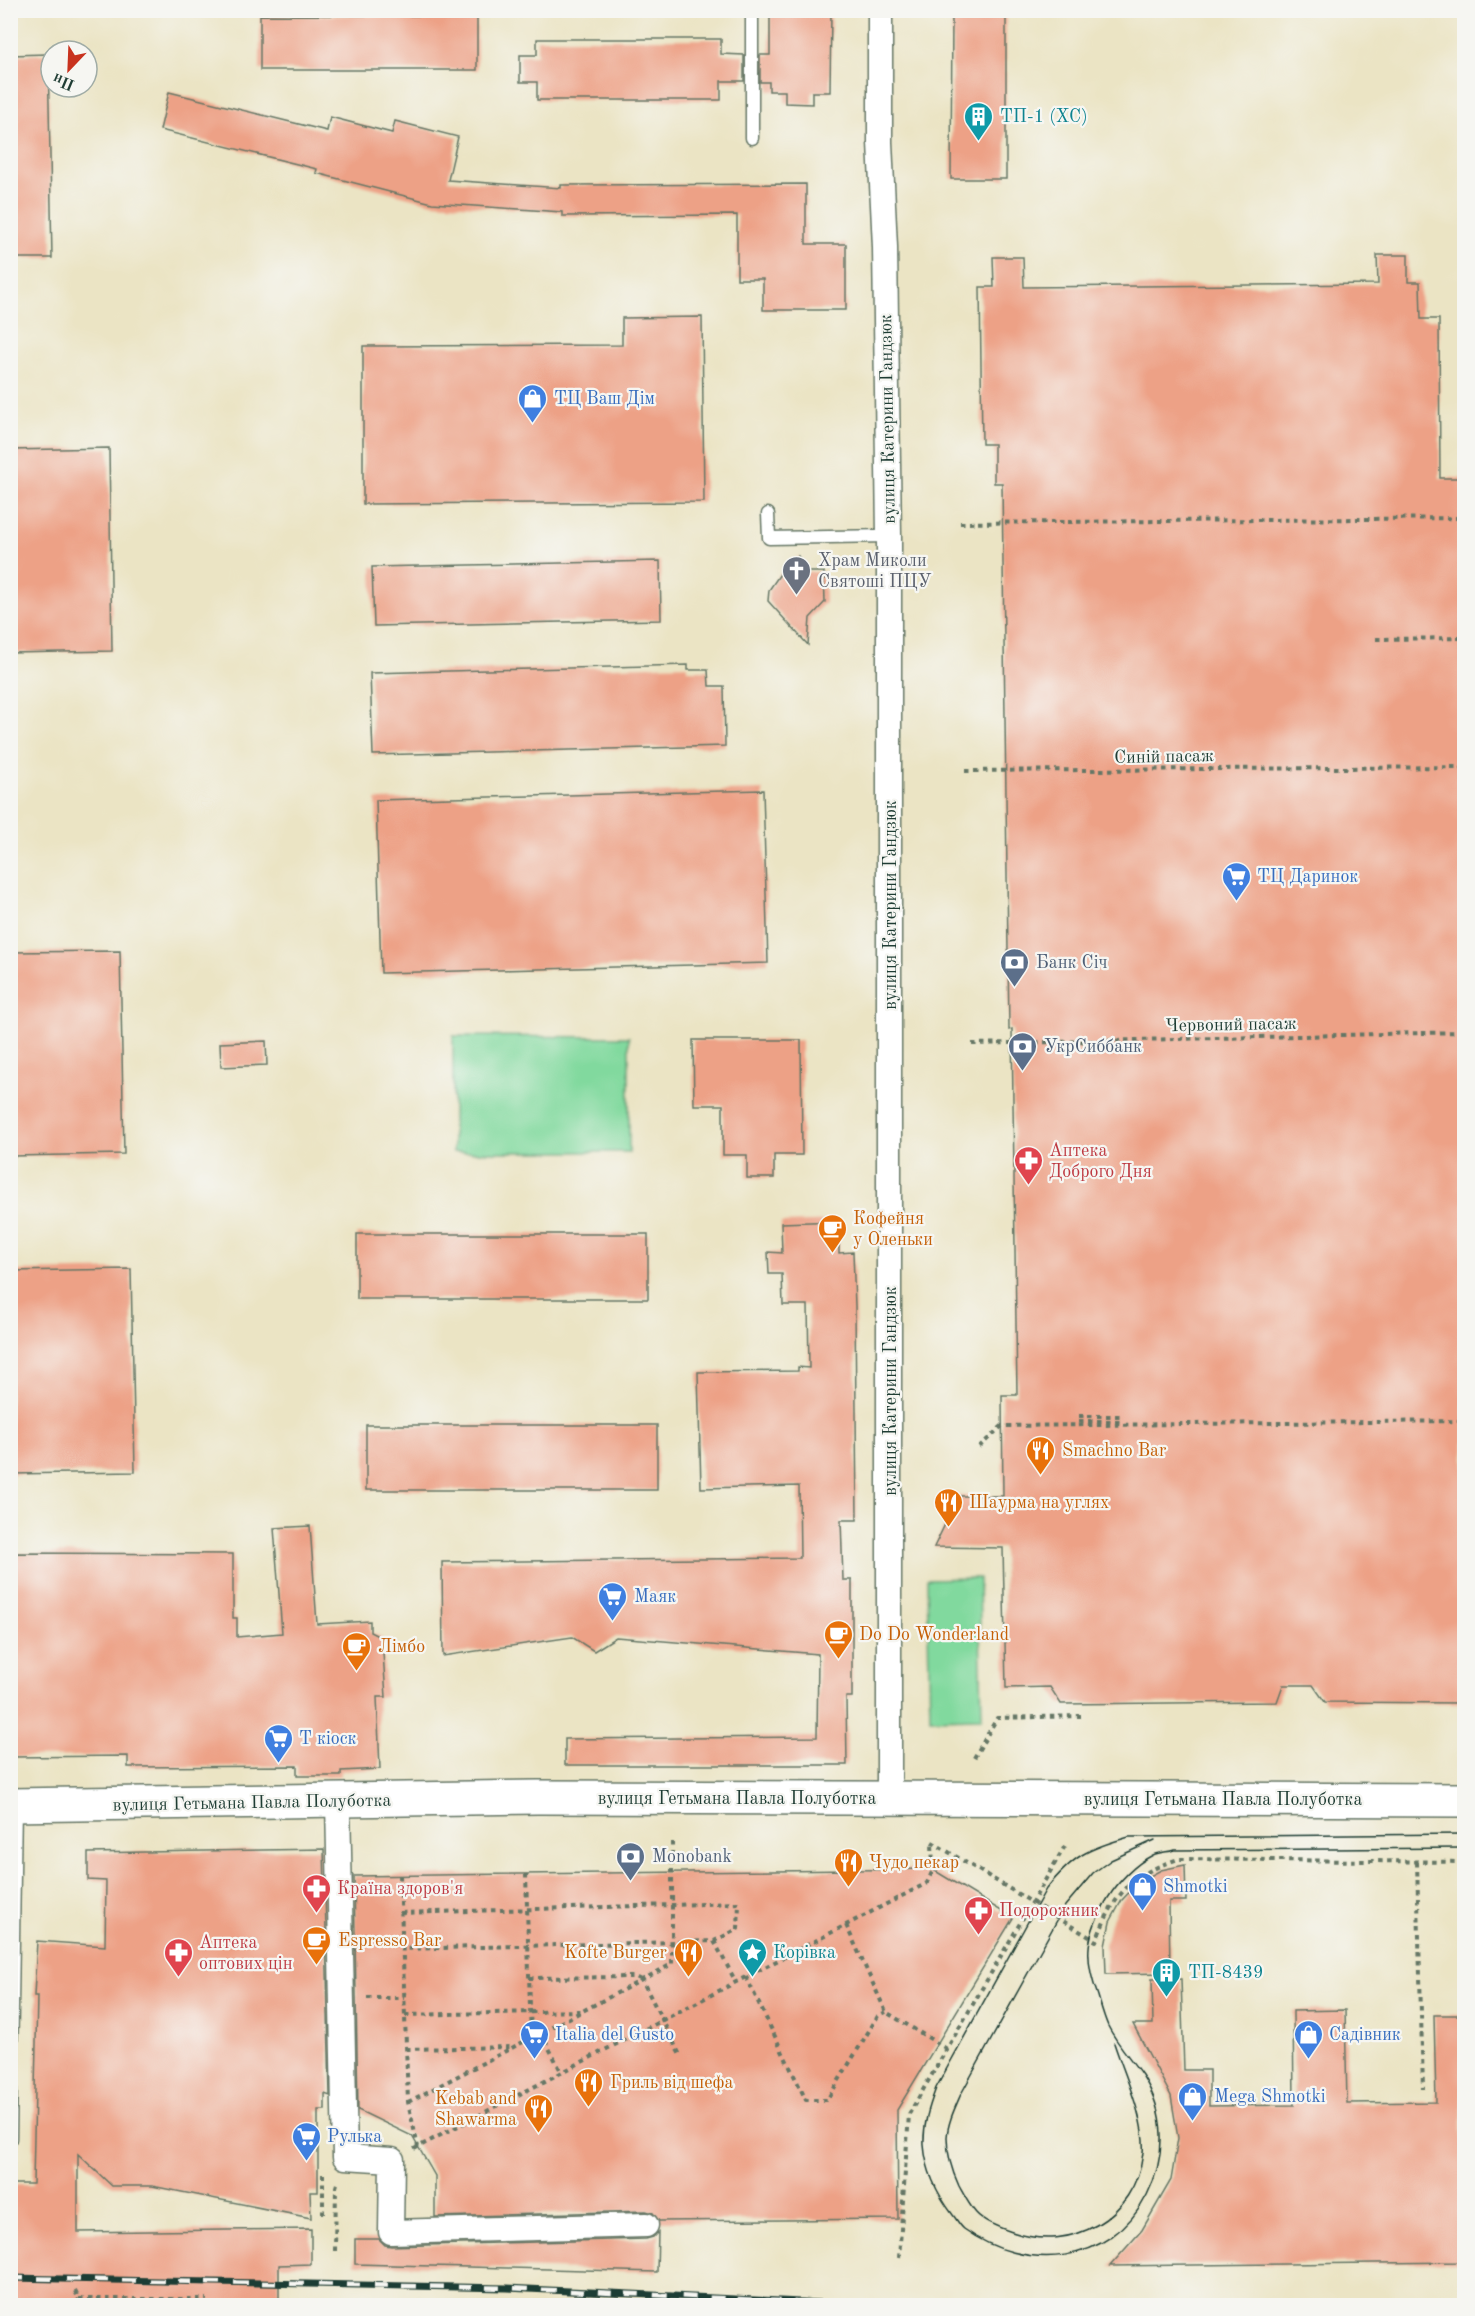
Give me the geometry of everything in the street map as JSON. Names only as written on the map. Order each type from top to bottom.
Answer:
[{"type":"street","name":"вулиця Катерини Гандзюк","points":[[880,10],[880,141],[885,247],[889,536],[889,1799]]},
{"type":"street","name":"вулиця Гетьмана Павла Полуботка","points":[[13,1805],[538,1797],[1464,1800]]},
{"type":"street","points":[[338,1801],[345,2157],[392,2160],[391,2232],[646,2225]]},
{"type":"lane","points":[[752,10],[752,138]]},
{"type":"lane","points":[[768,514],[769,538],[889,536]]},
{"type":"lane","points":[[10,2139],[13,1805]]},
{"type":"path","points":[[960,523],[1464,518]]},
{"type":"path","points":[[1376,639],[1464,638]]},
{"type":"path","name":"Синій пасаж","points":[[965,771],[1464,767]]},
{"type":"path","name":"Червоний пасаж","points":[[972,1044],[1464,1032]]},
{"type":"path","points":[[1079,1419],[1121,1418]]},
{"type":"path","points":[[979,1448],[1002,1426],[1464,1421]]},
{"type":"path","points":[[974,1758],[997,1718],[1081,1716]]},
{"type":"path","points":[[408,2102],[672,1964],[672,1842]]},
{"type":"path","points":[[400,1875],[408,2102],[418,2147],[927,1883],[933,1870],[932,1842],[1096,1941],[1106,1917],[1131,1883],[1150,1869],[1178,1858],[1464,1862]]},
{"type":"path","points":[[899,2258],[909,2114],[1065,1846]]},
{"type":"path","points":[[1417,1862],[1424,2088]]},
{"type":"path","points":[[526,1874],[531,2039]]},
{"type":"path","points":[[401,1913],[739,1903],[738,1929],[714,1941],[402,1948]]},
{"type":"path","points":[[846,1925],[886,2012],[947,2049]]},
{"type":"path","points":[[714,1941],[736,1982]]},
{"type":"path","points":[[529,1978],[636,1977],[642,1980],[680,2055]]},
{"type":"path","points":[[746,1977],[806,2100],[827,2100],[878,2016],[886,2012]]},
{"type":"path","points":[[363,1998],[404,1998]]},
{"type":"path","points":[[405,2015],[583,2011]]},
{"type":"path","points":[[541,2034],[562,2073]]},
{"type":"path","points":[[406,2049],[514,2047]]},
{"type":"path","points":[[335,2251],[336,2187]]},
{"type":"path","points":[[75,2291],[79,2299]]},
{"type":"path","points":[[79,2299],[207,2299]]},
{"type":"path","points":[[75,2306],[79,2299]]},
{"type":"green space","points":[[453,1036],[629,1037],[629,1152],[453,1152]]},
{"type":"green space","points":[[979,1578],[982,1718],[930,1719],[927,1579]]},
{"type":"building","points":[[770,10],[831,10],[830,92],[812,92],[812,104],[785,103],[785,91],[769,91],[769,82],[760,82],[760,55],[770,55]]},
{"type":"building","points":[[952,10],[1006,10],[1006,179],[951,179]]},
{"type":"building","points":[[260,15],[477,16],[477,70],[260,70]]},
{"type":"building","points":[[537,39],[721,39],[721,54],[744,55],[744,81],[721,81],[721,100],[537,100],[537,82],[520,82],[520,55],[537,55]]},
{"type":"building","points":[[39,54],[39,99],[49,99],[52,258],[10,258],[10,55]]},
{"type":"building","points":[[169,92],[327,131],[330,117],[392,133],[395,121],[458,137],[448,180],[561,188],[561,185],[806,184],[806,244],[846,244],[846,310],[763,310],[763,279],[737,279],[737,215],[562,216],[562,212],[432,203],[316,173],[317,169],[160,130]]},
{"type":"building","name":"ТЦ Даринок","points":[[1377,255],[1408,255],[1408,282],[1420,282],[1421,319],[1439,319],[1440,478],[1464,478],[1464,1703],[1325,1702],[1313,1685],[1283,1685],[1277,1702],[1061,1704],[1050,1687],[1006,1688],[1003,1548],[934,1547],[952,1510],[953,1496],[1003,1496],[1002,1395],[1017,1395],[1012,1029],[1009,1030],[1002,483],[994,483],[994,444],[982,444],[980,287],[994,287],[993,257],[1023,257],[1024,287],[1378,284]]},
{"type":"building","name":"ТЦ Ваш Дім","points":[[702,317],[704,502],[363,504],[363,346],[622,345],[622,318]]},
{"type":"building","points":[[109,448],[112,651],[10,653],[10,450]]},
{"type":"building","name":"Храм Миколи Святоші ПЦУ","points":[[798,556],[807,572],[824,572],[825,602],[810,618],[808,645],[768,601],[769,590],[780,574],[789,573]]},
{"type":"building","points":[[660,561],[661,620],[374,626],[372,567]]},
{"type":"building","points":[[688,665],[688,670],[708,670],[709,686],[724,686],[725,746],[373,755],[370,673]]},
{"type":"building","points":[[763,790],[768,963],[381,973],[376,800]]},
{"type":"building","points":[[120,951],[124,1154],[10,1156],[10,952]]},
{"type":"building","points":[[693,1040],[801,1040],[802,1155],[774,1155],[774,1178],[747,1178],[747,1155],[723,1155],[723,1105],[694,1105]]},
{"type":"building","points":[[266,1041],[267,1065],[221,1067],[220,1043]]},
{"type":"building","points":[[839,1221],[839,1253],[853,1252],[855,1306],[857,1520],[841,1520],[843,1580],[852,1580],[852,1697],[846,1697],[847,1765],[565,1765],[565,1739],[817,1737],[818,1654],[616,1637],[594,1651],[572,1637],[443,1656],[442,1562],[800,1558],[799,1486],[701,1488],[698,1372],[798,1371],[798,1367],[809,1368],[808,1305],[783,1305],[782,1274],[769,1274],[768,1252],[782,1253],[781,1223]]},
{"type":"building","points":[[357,1234],[648,1234],[648,1299],[357,1299]]},
{"type":"building","points":[[131,1269],[135,1472],[10,1474],[10,1271]]},
{"type":"building","points":[[366,1425],[657,1425],[657,1490],[366,1490]]},
{"type":"building","points":[[310,1526],[317,1624],[370,1621],[370,1632],[382,1638],[386,1697],[377,1697],[380,1769],[341,1771],[341,1776],[297,1776],[297,1766],[128,1767],[128,1756],[10,1757],[10,1553],[233,1554],[233,1618],[237,1618],[237,1637],[282,1633],[274,1528]]},
{"type":"building","points":[[324,1849],[330,2096],[325,2094],[325,2110],[318,2110],[318,2192],[310,2192],[311,2218],[152,2186],[112,2186],[78,2154],[78,2232],[311,2229],[311,2264],[279,2265],[279,2306],[10,2306],[10,2184],[33,2184],[37,1996],[34,1996],[37,1941],[105,1946],[106,1881],[88,1880],[88,1853]]},
{"type":"building","name":"Shmotki","points":[[1185,1865],[1186,1901],[1169,1901],[1170,1973],[1106,1974],[1105,1946],[1110,1922],[1122,1900],[1139,1882],[1161,1870]]},
{"type":"building","points":[[932,1869],[1013,1918],[897,2110],[898,2219],[659,2221],[653,2213],[646,2211],[435,2217],[435,2176],[412,2136],[358,2110],[354,1876]]},
{"type":"building","points":[[1152,1979],[1181,1979],[1184,2070],[1209,2070],[1209,2106],[1294,2105],[1293,2011],[1345,2010],[1347,2103],[1436,2102],[1434,2015],[1464,2015],[1464,2095],[1462,2095],[1464,2262],[1110,2266],[1142,2230],[1171,2180],[1178,2138],[1171,2096],[1133,2024],[1153,2024]]},
{"type":"building","points":[[658,2232],[657,2272],[355,2264],[355,2239],[379,2239],[385,2245],[391,2246],[646,2239]]},
{"type":"tram line","points":[[1464,1834],[1129,1837],[1102,1845],[1073,1861],[1046,1889],[936,2088],[926,2123],[924,2145],[930,2173],[947,2207],[964,2229],[988,2243],[1013,2252],[1039,2256],[1065,2255],[1089,2249],[1112,2236],[1131,2219],[1147,2195],[1154,2180],[1161,2150],[1156,2104],[1142,2075],[1108,2026],[1093,1982],[1089,1957],[1091,1935],[1108,1898],[1140,1863],[1153,1855],[1175,1850],[1464,1848]]},
{"type":"tram line","points":[[1114,2043],[1138,2112],[1143,2140],[1138,2176],[1128,2196],[1114,2212],[1097,2225],[1057,2238],[1035,2237],[1012,2232],[979,2216],[959,2186],[948,2150],[949,2126],[961,2094],[1065,1906],[1093,1873],[1111,1860],[1155,1840]]},
{"type":"railway","points":[[10,2278],[507,2288],[883,2306]]},
{"type":"place","name":"ТП-1 (ХС)","points":[[979,142]]},
{"type":"place","name":"ТЦ Ваш Дім","points":[[533,424]]},
{"type":"place","name":"Храм Миколи Святоші ПЦУ","points":[[797,596]]},
{"type":"place","name":"ТЦ Даринок","points":[[1236,902]]},
{"type":"place","name":"Банк Січ","points":[[1015,988]]},
{"type":"place","name":"УкрСиббанк","points":[[1023,1072]]},
{"type":"place","name":"Аптека Доброго Дня","points":[[1028,1186]]},
{"type":"place","name":"Кофейня у Оленьки","points":[[832,1254]]},
{"type":"place","name":"Smachno Bar","points":[[1041,1476]]},
{"type":"place","name":"Шаурма на углях","points":[[948,1528]]},
{"type":"place","name":"Маяк","points":[[613,1622]]},
{"type":"place","name":"Do Do Wonderland","points":[[838,1660]]},
{"type":"place","name":"Лімбо","points":[[357,1672]]},
{"type":"place","name":"Т кіоск","points":[[278,1764]]},
{"type":"place","name":"Monobank","points":[[631,1882]]},
{"type":"place","name":"Чудо пекар","points":[[848,1888]]},
{"type":"place","name":"Shmotki","points":[[1142,1912]]},
{"type":"place","name":"Країна здоров'я","points":[[316,1914]]},
{"type":"place","name":"Подорожник","points":[[978,1936]]},
{"type":"place","name":"Espresso Bar","points":[[317,1966]]},
{"type":"place","name":"Аптека оптових цін","points":[[178,1978]]},
{"type":"place","name":"Kofte Burger","points":[[688,1978]]},
{"type":"place","name":"Корівка","points":[[752,1978]]},
{"type":"place","name":"ТП-8439","points":[[1167,1998]]},
{"type":"place","name":"Italia del Gusto","points":[[534,2060]]},
{"type":"place","name":"Садівник","points":[[1308,2060]]},
{"type":"place","name":"Гриль від шефа","points":[[589,2108]]},
{"type":"place","name":"Mega Shmotki","points":[[1193,2122]]},
{"type":"place","name":"Kebab and Shawarma","points":[[538,2134]]},
{"type":"place","name":"Рулька","points":[[306,2162]]}]
